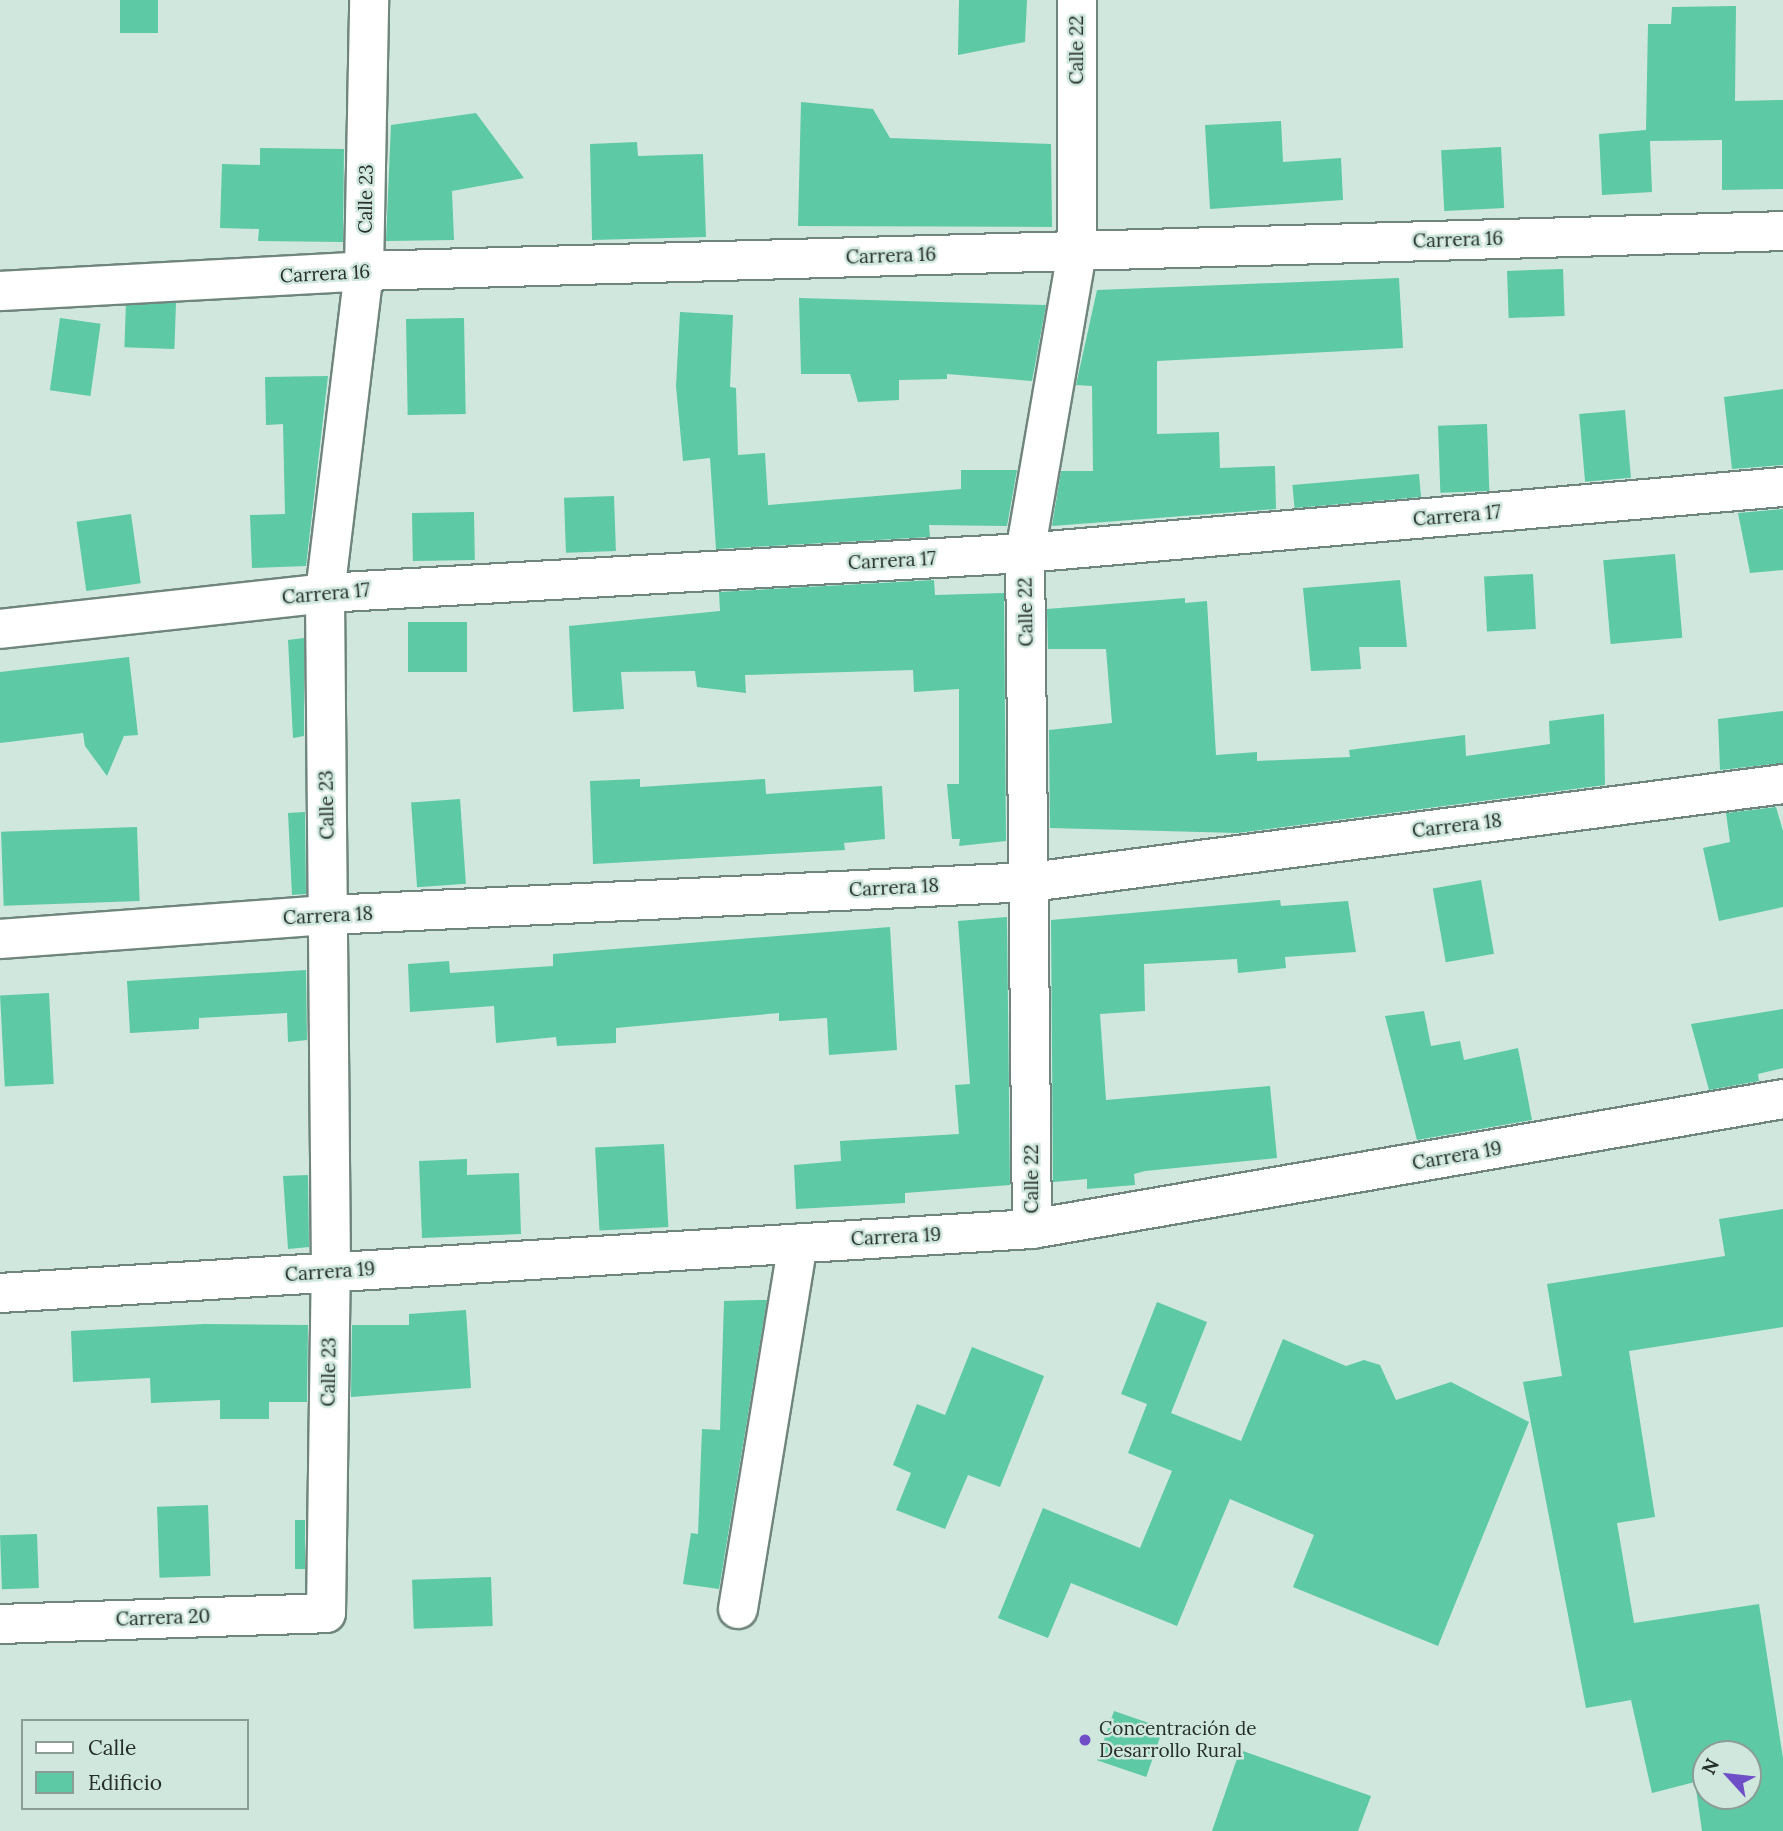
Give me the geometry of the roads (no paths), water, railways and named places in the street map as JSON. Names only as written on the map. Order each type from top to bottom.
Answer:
[{"type":"street","name":"Calle 23","points":[[326,1613],[331,1271],[325,593],[364,271],[369,0]]},
{"type":"street","name":"Calle 22","points":[[1032,1229],[1031,882],[1025,553],[1077,251],[1077,0]]},
{"type":"street","name":"Carrera 16","points":[[0,291],[364,271],[1783,231]]},
{"type":"street","name":"Carrera 17","points":[[0,629],[325,593],[1025,553],[1783,488]]},
{"type":"street","name":"Carrera 18","points":[[0,940],[328,915],[1031,882],[1783,784]]},
{"type":"street","name":"Carrera 19","points":[[0,1293],[1032,1229],[1783,1099]]},
{"type":"street","points":[[738,1609],[798,1244]]},
{"type":"street","name":"Carrera 20","points":[[0,1624],[326,1613]]},
{"type":"place","name":"Concentración de Desarrollo Rural","points":[[1085,1740]]}]
